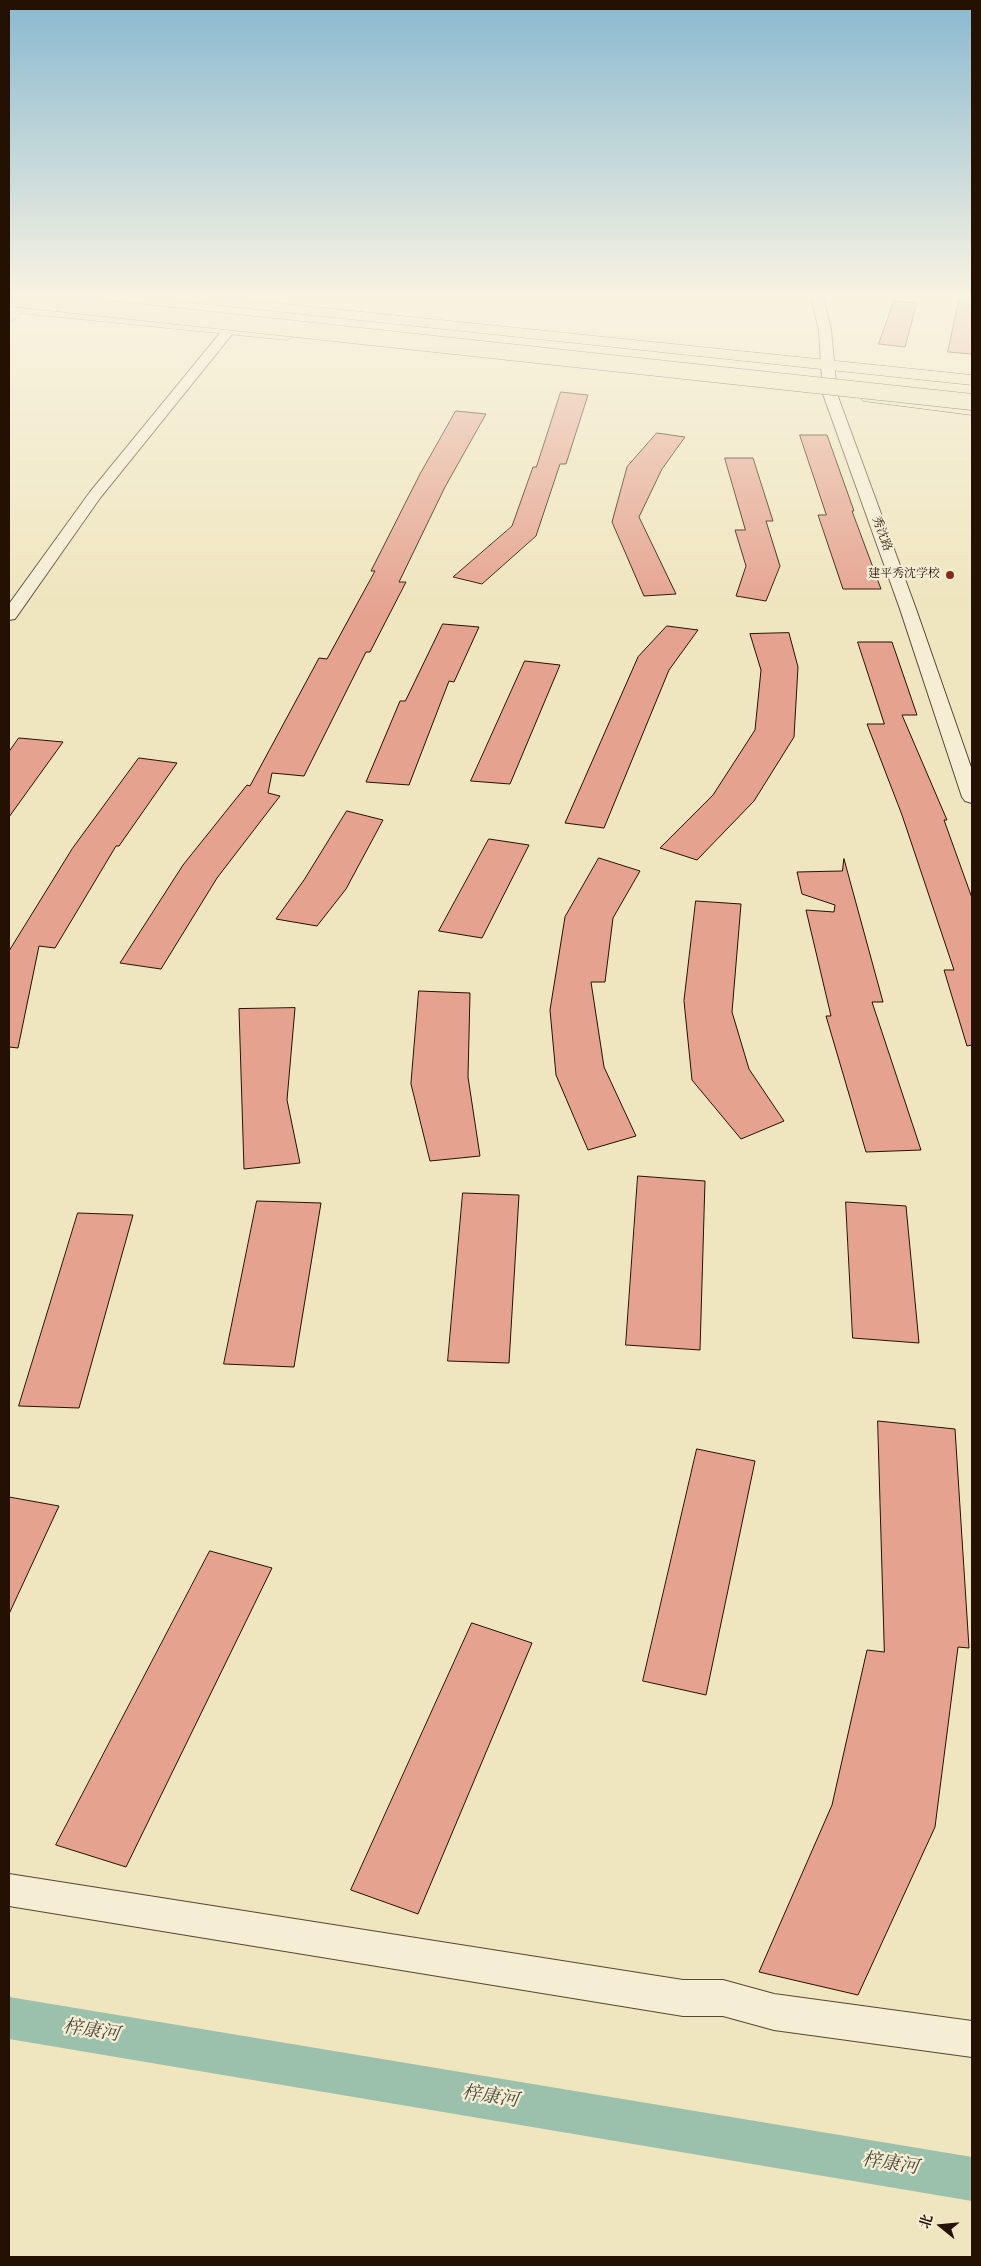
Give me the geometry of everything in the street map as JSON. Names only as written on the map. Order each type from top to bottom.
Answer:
[{"type":"main road","points":[[908,403],[972,410]]},
{"type":"street","points":[[9,614],[94,495],[169,403]]},
{"type":"street","name":"秀沈路","points":[[833,403],[908,609],[972,797]]},
{"type":"street","points":[[9,1890],[683,1998],[723,1998],[774,2012],[972,2039]]},
{"type":"building","points":[[557,403],[586,403],[566,464],[560,464],[536,536],[482,584],[453,577],[512,526],[533,467],[536,467]]},
{"type":"building","points":[[456,411],[486,414],[445,487],[399,582],[406,582],[370,652],[366,652],[304,776],[272,773],[268,793],[280,796],[217,878],[161,969],[120,963],[183,865],[247,785],[250,786],[319,658],[327,659],[375,571],[371,571],[420,474]]},
{"type":"building","points":[[657,433],[685,437],[662,469],[639,517],[676,594],[644,596],[612,522],[627,467]]},
{"type":"building","points":[[800,435],[827,435],[854,511],[852,511],[881,589],[843,589],[818,515],[826,515]]},
{"type":"building","points":[[725,458],[753,458],[773,521],[766,521],[780,566],[766,601],[736,596],[746,566],[735,530],[745,530]]},
{"type":"building","points":[[443,624],[479,627],[454,682],[449,681],[409,785],[366,782],[400,701],[405,701]]},
{"type":"building","points":[[667,626],[698,630],[669,670],[604,828],[565,823],[638,657]]},
{"type":"building","points":[[789,633],[798,667],[794,737],[754,801],[697,860],[660,848],[713,795],[755,730],[761,670],[750,634]]},
{"type":"building","points":[[858,642],[892,642],[917,715],[902,715],[947,820],[944,820],[972,898],[972,1045],[967,1046],[944,970],[954,970],[902,815],[867,724],[884,724]]},
{"type":"building","points":[[525,661],[560,665],[510,784],[471,781]]},
{"type":"building","points":[[19,738],[63,742],[9,817],[9,752]]},
{"type":"building","points":[[139,758],[177,763],[119,846],[116,846],[55,948],[39,946],[18,1048],[9,1047],[9,951],[72,849]]},
{"type":"building","points":[[347,811],[383,820],[346,889],[317,926],[276,919],[304,880]]},
{"type":"building","points":[[489,839],[529,845],[482,938],[439,931]]},
{"type":"building","points":[[599,858],[640,871],[613,918],[605,982],[591,982],[604,1067],[636,1136],[588,1150],[556,1075],[550,1010],[565,917]]},
{"type":"building","points":[[844,859],[883,1002],[872,1002],[921,1150],[866,1152],[826,1016],[831,1016],[806,910],[834,912],[835,905],[802,894],[797,872],[842,871]]},
{"type":"building","points":[[696,901],[741,904],[732,1012],[749,1069],[784,1121],[741,1139],[692,1080],[684,1001]]},
{"type":"building","points":[[419,991],[470,993],[468,1077],[480,1156],[430,1161],[411,1084]]},
{"type":"building","points":[[295,1008],[287,1100],[300,1163],[244,1169],[239,1009]]},
{"type":"building","points":[[638,1176],[705,1181],[700,1350],[626,1345]]},
{"type":"building","points":[[463,1193],[519,1195],[509,1363],[448,1361]]},
{"type":"building","points":[[257,1201],[321,1203],[294,1367],[224,1364]]},
{"type":"building","points":[[846,1202],[906,1206],[919,1343],[853,1338]]},
{"type":"building","points":[[78,1213],[133,1215],[79,1408],[19,1406]]},
{"type":"building","points":[[878,1421],[955,1429],[969,1648],[958,1647],[935,1827],[858,1995],[759,1972],[832,1805],[867,1650],[884,1652]]},
{"type":"building","points":[[697,1449],[755,1461],[706,1695],[643,1681]]},
{"type":"building","points":[[9,1497],[59,1506],[9,1614]]},
{"type":"building","points":[[210,1551],[272,1568],[126,1867],[56,1845]]},
{"type":"building","points":[[472,1623],[532,1643],[418,1914],[351,1890]]},
{"type":"waterway","name":"梓康河","points":[[9,2018],[972,2179]]},
{"type":"place","name":"建平秀沈学校","points":[[950,575]]}]
